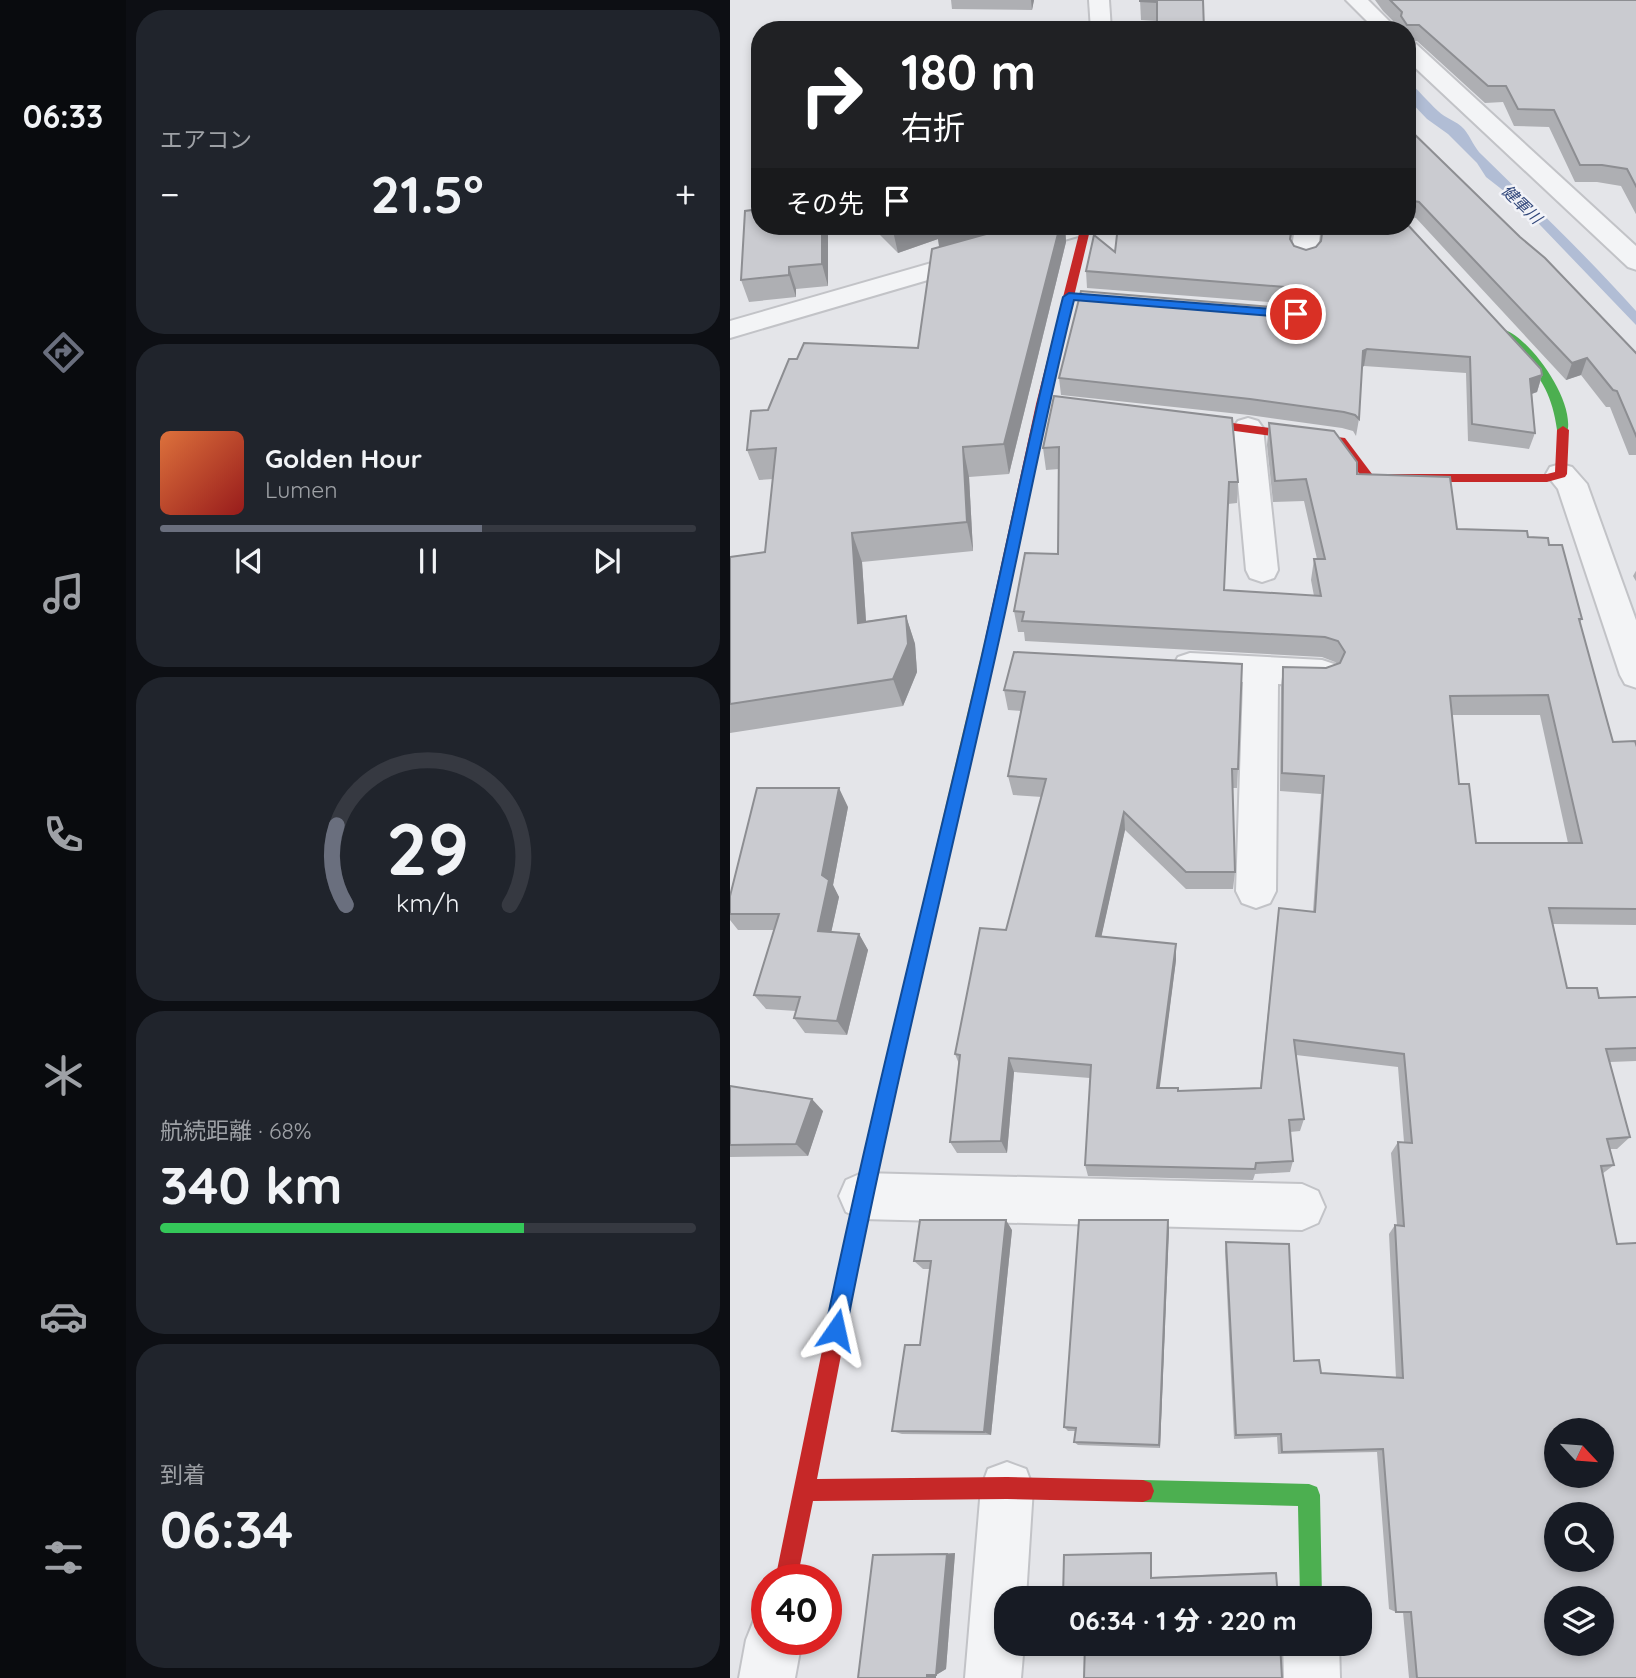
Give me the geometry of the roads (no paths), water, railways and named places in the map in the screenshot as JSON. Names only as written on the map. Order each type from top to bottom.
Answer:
[{"type":"street","points":[[1099,0],[1100,21]]},
{"type":"street","points":[[1356,0],[1378,21]]},
{"type":"street","points":[[1416,56],[1636,262]]},
{"type":"street","points":[[730,330],[1055,235]]},
{"type":"street","points":[[789,1564],[862,1196],[1002,655],[1049,405],[1082,298],[1086,235]]},
{"type":"street","points":[[1304,256],[1307,235]]},
{"type":"street","points":[[1496,324],[1551,382],[1557,393],[1564,455],[1561,474]]},
{"type":"street","points":[[1166,418],[1341,441],[1369,478],[1547,478],[1561,474]]},
{"type":"street","points":[[1248,428],[1262,570]]},
{"type":"street","points":[[1561,474],[1572,484],[1636,676]]},
{"type":"street","points":[[1152,664],[1322,673]]},
{"type":"street","points":[[1256,891],[1261,670]]},
{"type":"street","points":[[862,1196],[1302,1207]]},
{"type":"street","points":[[803,1490],[1007,1488],[1309,1495],[1311,1586]]},
{"type":"street","points":[[993,1678],[1007,1488]]},
{"type":"street","points":[[767,1678],[771,1655]]},
{"type":"street","points":[[1311,1656],[1312,1678]]},
{"type":"water","name":"健軍川","points":[[1416,89],[1441,113],[1464,129],[1479,152],[1636,311],[1636,325],[1518,202],[1486,177],[1477,163],[1448,134],[1416,107]]}]
